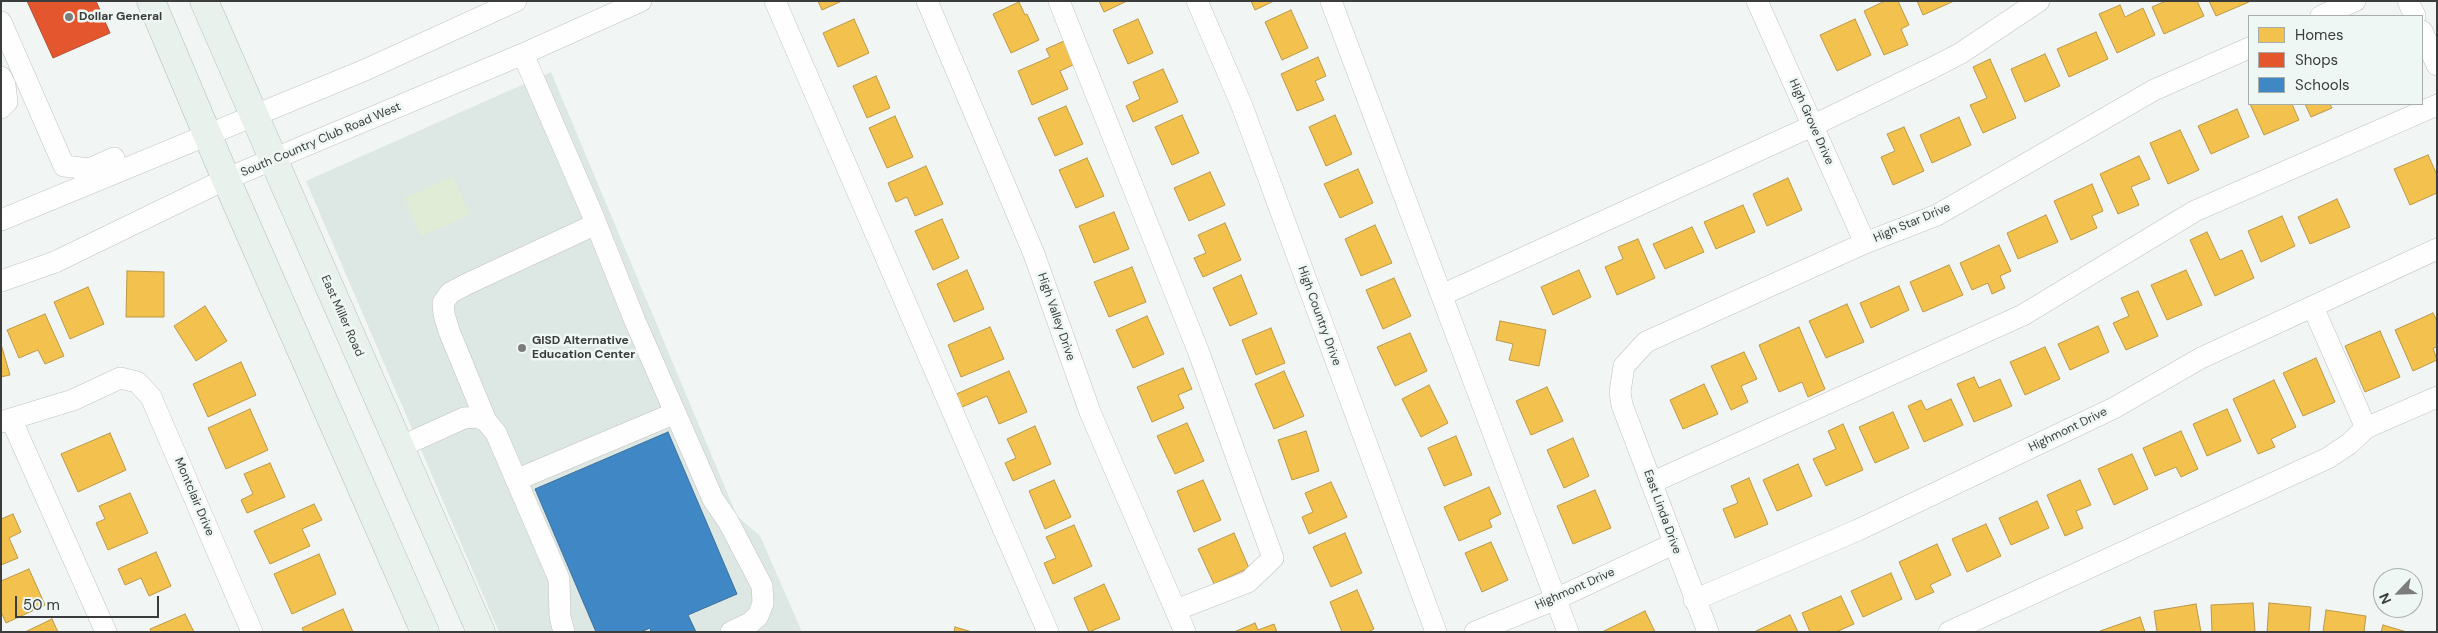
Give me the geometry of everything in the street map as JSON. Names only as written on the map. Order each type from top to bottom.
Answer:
[{"type":"main road","points":[[151,1],[210,135],[226,179],[425,632]]},
{"type":"main road","name":"East Miller Road","points":[[204,1],[252,115],[481,632]]},
{"type":"street","points":[[1,220],[365,70],[516,1]]},
{"type":"street","name":"South Country Club Road West","points":[[1,281],[55,262],[226,179],[274,161],[641,1]]},
{"type":"street","points":[[774,1],[1048,632]]},
{"type":"street","name":"High Valley Drive","points":[[927,1],[1034,254],[1090,412],[1185,632]]},
{"type":"street","points":[[1058,1],[1199,354],[1273,558],[1248,582],[1176,610]]},
{"type":"street","name":"High Country Drive","points":[[1197,1],[1242,106],[1436,632]]},
{"type":"street","points":[[1331,1],[1568,632]]},
{"type":"street","points":[[1442,295],[1812,126],[1962,53],[2039,1]]},
{"type":"street","points":[[2323,15],[2355,1]]},
{"type":"street","points":[[2408,1],[2415,15]]},
{"type":"street","name":"High Grove Drive","points":[[1759,2],[1865,243]]},
{"type":"street","points":[[1,22],[64,166],[89,169],[120,156],[126,169]]},
{"type":"street","points":[[2423,33],[2437,64]]},
{"type":"street","name":"High Star Drive","points":[[1620,392],[1624,366],[1646,342],[1865,243],[1937,215],[2154,90],[2248,48]]},
{"type":"street","points":[[523,54],[713,499],[728,521],[762,586],[763,603],[758,616],[750,623],[731,632]]},
{"type":"street","points":[[1,77],[5,85],[7,102],[1,108]]},
{"type":"street","points":[[1651,483],[2023,315],[2195,211],[2437,105]]},
{"type":"street","points":[[564,632],[560,617],[559,579],[496,433],[486,421],[449,331],[443,303],[450,293],[467,284],[596,224]]},
{"type":"street","name":"Highmont Drive","points":[[1694,600],[1858,530],[2114,408],[2201,358],[2437,250]]},
{"type":"street","points":[[2312,307],[2366,428]]},
{"type":"street","name":"Montclair Drive","points":[[6,420],[73,400],[120,378],[138,382],[151,397],[252,632]]},
{"type":"street","name":"East Linda Drive","points":[[1620,392],[1622,405],[1694,600],[1708,632]]},
{"type":"street","points":[[1948,632],[2328,458],[2349,444],[2366,428],[2437,397]]},
{"type":"street","points":[[516,480],[675,413]]},
{"type":"street","points":[[400,446],[464,418],[478,417],[486,421]]},
{"type":"street","points":[[6,420],[106,632]]},
{"type":"street","name":"Highmont Drive","points":[[1475,632],[1556,599],[1673,544]]},
{"type":"shaded area","name":"GISD Alternative Education Center","points":[[551,72],[737,516],[760,536],[802,632],[499,632],[306,181]]},
{"type":"green space","points":[[453,177],[470,215],[421,236],[404,198]]},
{"type":"building: Homes","points":[[818,1],[842,1],[822,10]]},
{"type":"building: Homes","points":[[1099,1],[1127,1],[1104,12]]},
{"type":"building: Homes","points":[[1251,1],[1274,1],[1255,10]]},
{"type":"building: Homes","points":[[1885,1],[1898,1],[1909,25],[1901,29],[1908,45],[1884,55],[1864,11]]},
{"type":"building: Homes","points":[[1917,1],[1954,1],[1923,15]]},
{"type":"building: Homes","points":[[2166,1],[2197,1],[2204,16],[2164,34],[2152,7]]},
{"type":"building: Homes","points":[[2209,1],[2249,1],[2249,2],[2216,16]]},
{"type":"building: Homes","points":[[1019,2],[1039,40],[1011,53],[993,14]]},
{"type":"building: Homes","points":[[2120,5],[2125,17],[2143,8],[2155,35],[2117,53],[2099,14]]},
{"type":"building: Homes","points":[[1291,10],[1308,48],[1282,60],[1265,22]]},
{"type":"building: Homes","points":[[854,19],[869,53],[838,67],[823,33]]},
{"type":"building: Homes","points":[[1138,19],[1153,53],[1128,64],[1113,30]]},
{"type":"building: Homes","points":[[1855,19],[1871,55],[1837,71],[1820,35]]},
{"type":"building: Homes","points":[[2096,32],[2108,59],[2069,77],[2057,49]]},
{"type":"building: Homes","points":[[1064,41],[1075,64],[1060,71],[1068,89],[1032,105],[1018,71],[1050,57],[1046,49]]},
{"type":"building: Homes","points":[[2045,54],[2060,86],[2025,102],[2011,69]]},
{"type":"building: Homes","points":[[1318,57],[1326,76],[1315,81],[1324,100],[1297,111],[1281,74]]},
{"type":"building: Homes","points":[[1990,59],[2016,118],[1983,133],[1970,105],[1987,98],[1973,67]]},
{"type":"building: Homes","points":[[1163,69],[1178,102],[1133,122],[1126,106],[1140,99],[1133,82]]},
{"type":"building: Homes","points":[[876,76],[890,108],[867,118],[853,86]]},
{"type":"building: Homes","points":[[2250,105],[2292,105],[2299,120],[2264,135]]},
{"type":"building: Homes","points":[[2305,105],[2330,105],[2332,108],[2311,117]]},
{"type":"building: Homes","points":[[1066,106],[1083,144],[1055,156],[1038,118]]},
{"type":"building: Homes","points":[[2237,109],[2249,137],[2211,154],[2198,126]]},
{"type":"building: Homes","points":[[1182,115],[1199,153],[1172,165],[1155,127]]},
{"type":"building: Homes","points":[[1335,115],[1352,154],[1326,166],[1309,127]]},
{"type":"building: Homes","points":[[895,116],[913,157],[887,168],[869,128]]},
{"type":"building: Homes","points":[[1959,117],[1971,145],[1932,163],[1920,135]]},
{"type":"building: Homes","points":[[1904,127],[1924,171],[1893,185],[1881,157],[1895,151],[1887,134]]},
{"type":"building: Homes","points":[[2180,130],[2199,170],[2168,184],[2150,143]]},
{"type":"building: Homes","points":[[2428,155],[2437,175],[2437,193],[2410,205],[2394,169]]},
{"type":"building: Homes","points":[[2139,156],[2150,179],[2131,187],[2139,205],[2118,214],[2100,174]]},
{"type":"building: Homes","points":[[1087,158],[1104,196],[1076,208],[1059,170]]},
{"type":"building: Homes","points":[[926,166],[943,204],[915,216],[907,197],[896,202],[888,183]]},
{"type":"building: Homes","points":[[1358,169],[1373,203],[1340,218],[1324,184]]},
{"type":"building: Homes","points":[[1210,172],[1225,205],[1189,221],[1174,188]]},
{"type":"building: Homes","points":[[1788,178],[1802,210],[1767,226],[1753,194]]},
{"type":"building: Homes","points":[[2092,184],[2103,211],[2092,216],[2097,228],[2071,240],[2054,201]]},
{"type":"building: Homes","points":[[2337,199],[2350,227],[2310,244],[2298,217]]},
{"type":"building: Homes","points":[[1743,205],[1755,232],[1716,249],[1704,222]]},
{"type":"building: Homes","points":[[1114,212],[1129,249],[1094,263],[1079,226]]},
{"type":"building: Homes","points":[[2046,215],[2058,242],[2018,259],[2007,233]]},
{"type":"building: Homes","points":[[2282,216],[2295,246],[2261,262],[2248,231]]},
{"type":"building: Homes","points":[[942,219],[959,258],[933,270],[915,231]]},
{"type":"building: Homes","points":[[1225,223],[1241,260],[1203,277],[1194,258],[1206,253],[1198,235]]},
{"type":"building: Homes","points":[[1375,225],[1392,263],[1361,276],[1345,239]]},
{"type":"building: Homes","points":[[1692,227],[1704,252],[1665,269],[1653,244]]},
{"type":"building: Homes","points":[[2207,232],[2220,260],[2242,250],[2254,278],[2215,296],[2190,240]]},
{"type":"building: Homes","points":[[1638,239],[1655,278],[1617,295],[1605,267],[1623,259],[1618,247]]},
{"type":"building: Homes","points":[[1999,245],[2011,271],[2000,276],[2005,288],[1992,294],[1988,283],[1972,290],[1960,263]]},
{"type":"building: Homes","points":[[1949,265],[1963,295],[1923,312],[1910,282]]},
{"type":"building: Homes","points":[[1132,267],[1146,302],[1109,317],[1094,282]]},
{"type":"building: Homes","points":[[967,270],[984,309],[954,322],[937,284]]},
{"type":"building: Homes","points":[[1579,270],[1591,297],[1553,315],[1541,287]]},
{"type":"building: Homes","points":[[2186,270],[2202,305],[2167,320],[2151,285]]},
{"type":"building: Homes","points":[[127,271],[164,272],[164,317],[126,317]]},
{"type":"building: Homes","points":[[1241,275],[1257,314],[1230,326],[1213,288]]},
{"type":"building: Homes","points":[[1394,278],[1411,316],[1383,329],[1366,290]]},
{"type":"building: Homes","points":[[1899,286],[1909,310],[1871,328],[1860,303]]},
{"type":"building: Homes","points":[[88,287],[104,324],[70,339],[54,302]]},
{"type":"building: Homes","points":[[2138,291],[2158,336],[2126,350],[2113,323],[2129,316],[2121,298]]},
{"type":"building: Homes","points":[[1847,304],[1864,342],[1826,358],[1809,321]]},
{"type":"building: Homes","points":[[205,306],[227,341],[196,361],[174,326]]},
{"type":"building: Homes","points":[[2433,313],[2437,321],[2437,347],[2433,348],[2437,360],[2413,371],[2395,330]]},
{"type":"building: Homes","points":[[45,314],[64,356],[45,364],[38,350],[19,358],[7,330]]},
{"type":"building: Homes","points":[[1147,316],[1164,354],[1133,368],[1116,330]]},
{"type":"building: Homes","points":[[1500,321],[1546,330],[1539,366],[1509,360],[1513,344],[1496,340]]},
{"type":"building: Homes","points":[[2098,326],[2109,352],[2070,370],[2058,344]]},
{"type":"building: Homes","points":[[990,327],[1004,359],[961,377],[948,345]]},
{"type":"building: Homes","points":[[1799,327],[1825,389],[1808,397],[1802,382],[1779,392],[1759,345]]},
{"type":"building: Homes","points":[[1271,328],[1285,363],[1256,375],[1242,340]]},
{"type":"building: Homes","points":[[2380,331],[2400,377],[2365,392],[2345,346]]},
{"type":"building: Homes","points":[[1410,333],[1427,371],[1395,386],[1377,347]]},
{"type":"building: Homes","points":[[1,344],[10,375],[1,377]]},
{"type":"building: Homes","points":[[2045,347],[2060,379],[2025,395],[2010,362]]},
{"type":"building: Homes","points":[[1744,352],[1757,379],[1741,386],[1748,402],[1731,410],[1711,366]]},
{"type":"building: Homes","points":[[2316,358],[2335,402],[2303,416],[2283,373]]},
{"type":"building: Homes","points":[[241,362],[256,395],[208,417],[193,384]]},
{"type":"building: Homes","points":[[1183,368],[1192,389],[1178,395],[1184,408],[1152,422],[1137,387]]},
{"type":"building: Homes","points":[[1009,371],[1027,412],[999,424],[987,396],[960,408],[954,395]]},
{"type":"building: Homes","points":[[1284,371],[1304,416],[1274,429],[1255,384]]},
{"type":"building: Homes","points":[[1974,377],[1979,388],[2000,379],[2012,406],[1974,422],[1957,384]]},
{"type":"building: Homes","points":[[2274,380],[2296,427],[2271,439],[2275,447],[2258,454],[2233,399]]},
{"type":"building: Homes","points":[[1704,384],[1718,414],[1683,429],[1670,400]]},
{"type":"building: Homes","points":[[1429,385],[1448,423],[1421,437],[1402,399]]},
{"type":"building: Homes","points":[[1547,387],[1563,421],[1531,435],[1516,401]]},
{"type":"building: Homes","points":[[1951,399],[1963,425],[1924,442],[1908,406],[1921,400],[1926,410]]},
{"type":"building: Homes","points":[[250,409],[268,450],[226,469],[208,428]]},
{"type":"building: Homes","points":[[2227,409],[2241,441],[2207,456],[2193,424]]},
{"type":"building: Homes","points":[[1893,412],[1909,448],[1875,463],[1859,427]]},
{"type":"building: Homes","points":[[1187,423],[1204,461],[1175,474],[1157,436]]},
{"type":"building: Homes","points":[[1843,424],[1863,470],[1826,486],[1813,459],[1836,449],[1828,431]]},
{"type":"building: Homes","points":[[1035,426],[1051,464],[1013,481],[1005,463],[1016,458],[1007,439]]},
{"type":"building: Homes","points":[[1306,431],[1319,471],[1292,480],[1278,440]]},
{"type":"building: Homes","points":[[2181,431],[2198,469],[2181,477],[2176,467],[2155,476],[2143,448]]},
{"type":"building: Homes","points":[[110,433],[126,470],[78,492],[61,454]]},
{"type":"building: Homes","points":[[1456,436],[1472,475],[1444,486],[1428,448]]},
{"type":"building: Homes","points":[[1573,438],[1589,476],[1564,488],[1547,450]]},
{"type":"building: Homes","points":[[2132,454],[2148,489],[2114,505],[2098,469]]},
{"type":"building: Homes","points":[[270,463],[285,497],[247,513],[241,500],[253,494],[244,474]]},
{"type":"building: Homes","points":[[1798,464],[1812,496],[1777,511],[1763,480]]},
{"type":"building: Homes","points":[[1749,478],[1768,524],[1735,538],[1723,509],[1738,503],[1731,486]]},
{"type":"building: Homes","points":[[1054,480],[1071,517],[1045,529],[1029,491]]},
{"type":"building: Homes","points":[[1203,480],[1221,520],[1194,532],[1177,491]]},
{"type":"building: Homes","points":[[2080,480],[2091,505],[2076,511],[2083,528],[2065,536],[2047,495]]},
{"type":"building: Homes","points":[[1331,482],[1347,517],[1309,534],[1302,517],[1313,512],[1305,493]]},
{"type":"building: Homes","points":[[1489,487],[1501,514],[1489,520],[1492,527],[1459,541],[1444,507]]},
{"type":"building: Homes","points":[[1595,490],[1611,528],[1573,544],[1557,506]]},
{"type":"building: Homes","points":[[130,493],[148,533],[108,550],[96,523],[105,519],[99,506]]},
{"type":"building: Homes","points":[[2037,501],[2049,528],[2011,545],[1999,518]]},
{"type":"building: Homes","points":[[314,504],[322,520],[302,529],[310,546],[270,564],[254,531]]},
{"type":"building: Homes","points":[[13,514],[21,532],[9,538],[18,558],[1,565],[1,519]]},
{"type":"building: Homes","points":[[1986,524],[2001,556],[1967,572],[1952,539]]},
{"type":"building: Homes","points":[[1074,525],[1092,566],[1053,584],[1044,563],[1056,558],[1046,537]]},
{"type":"building: Homes","points":[[1234,533],[1249,568],[1214,584],[1198,549]]},
{"type":"building: Homes","points":[[1345,533],[1362,573],[1331,587],[1313,547]]},
{"type":"building: Homes","points":[[1491,542],[1508,580],[1482,592],[1465,553]]},
{"type":"building: Homes","points":[[1937,544],[1951,575],[1930,585],[1934,592],[1916,600],[1899,562]]},
{"type":"building: Homes","points":[[156,552],[171,586],[149,596],[141,578],[125,585],[118,569]]},
{"type":"building: Homes","points":[[319,554],[336,594],[292,614],[274,574]]},
{"type":"building: Homes","points":[[29,569],[45,605],[6,623],[1,612],[1,581]]},
{"type":"building: Homes","points":[[1891,573],[1902,599],[1863,617],[1851,591]]},
{"type":"building: Homes","points":[[1104,584],[1120,619],[1089,632],[1074,598]]},
{"type":"building: Homes","points":[[1357,590],[1374,629],[1368,632],[1342,632],[1330,602]]},
{"type":"building: Homes","points":[[1841,596],[1854,624],[1836,632],[1810,632],[1802,613]]},
{"type":"building: Homes","points":[[2253,603],[2255,632],[2212,632],[2211,605]]},
{"type":"building: Homes","points":[[2269,603],[2311,607],[2309,632],[2267,632]]},
{"type":"building: Homes","points":[[2196,604],[2201,632],[2157,632],[2154,611]]},
{"type":"building: Homes","points":[[343,609],[353,632],[304,632],[302,628]]},
{"type":"building: Homes","points":[[2326,610],[2366,616],[2364,632],[2323,632]]},
{"type":"building: Homes","points":[[1645,611],[1655,632],[1602,632]]},
{"type":"building: Homes","points":[[185,614],[194,632],[151,632],[150,629]]},
{"type":"building: Homes","points":[[1790,615],[1798,632],[1756,631]]},
{"type":"building: Homes","points":[[2140,617],[2145,632],[2100,631]]},
{"type":"building: Homes","points":[[52,619],[58,632],[25,632]]},
{"type":"building: Homes","points":[[1255,623],[1258,630],[1274,624],[1277,632],[1234,632]]},
{"type":"building: Homes","points":[[2383,625],[2407,632],[2381,632]]},
{"type":"building: Homes","points":[[955,627],[972,632],[954,632]]},
{"type":"building: Shops","name":"Dollar General","points":[[27,1],[96,1],[110,33],[53,58]]},
{"type":"building: Schools","points":[[668,432],[737,594],[688,615],[696,632],[651,632],[650,628],[641,632],[596,632],[535,489]]},
{"type":"place","name":"Dollar General","points":[[69,17]]},
{"type":"place","name":"GISD Alternative Education Center","points":[[522,348]]}]
